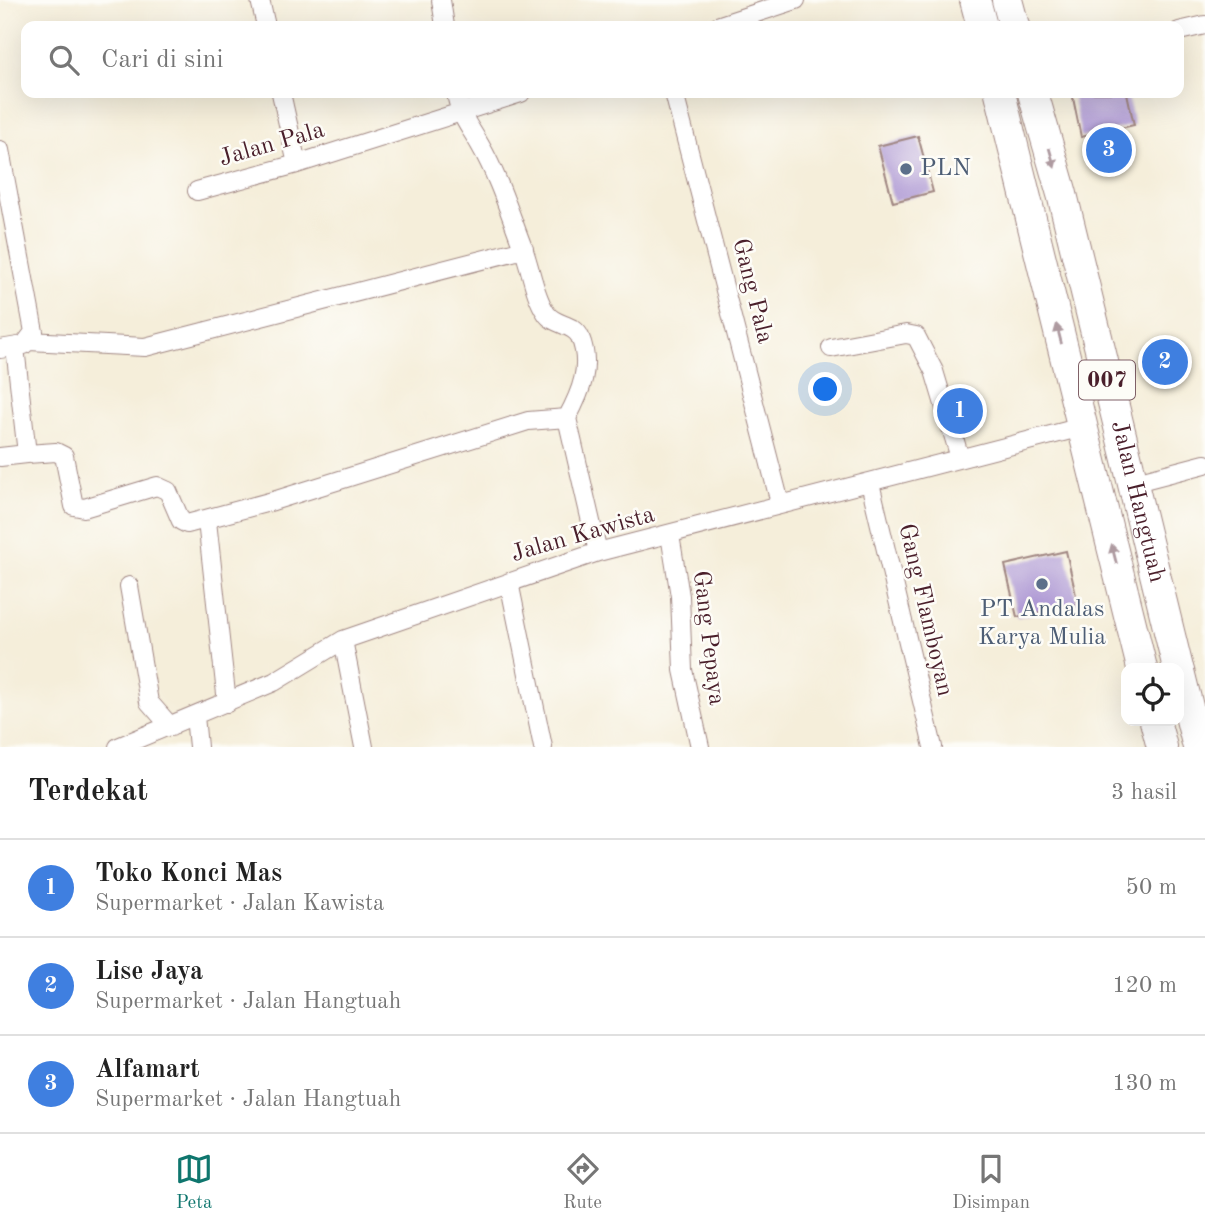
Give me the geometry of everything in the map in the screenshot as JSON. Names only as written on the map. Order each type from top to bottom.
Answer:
[{"type":"highway","points":[[975,0],[981,21]]},
{"type":"highway","points":[[1007,0],[1013,21]]},
{"type":"highway","name":"Jalan Hangtuah","points":[[1001,98],[1141,663]]},
{"type":"highway","name":"Jalan Hangtuah","points":[[1033,98],[1062,194],[1176,663]]},
{"type":"highway","points":[[1124,590],[1158,586]]},
{"type":"highway","name":"Jalan Hangtuah","points":[[1184,693],[1198,747]]},
{"type":"highway","points":[[1156,726],[1162,747]]},
{"type":"street","points":[[260,0],[265,21]]},
{"type":"street","points":[[441,0],[444,21]]},
{"type":"street","points":[[732,21],[796,0]]},
{"type":"street","points":[[1184,30],[1205,25]]},
{"type":"street","points":[[282,98],[297,164]]},
{"type":"street","points":[[457,98],[460,114],[481,146],[524,249],[544,311],[556,323],[575,331],[581,339],[586,372],[578,398],[567,418],[598,552]]},
{"type":"street","name":"Jalan Pala","points":[[197,191],[297,164],[506,98]]},
{"type":"street","name":"Gang Pala","points":[[675,98],[780,503]]},
{"type":"street","points":[[0,149],[2,175],[33,327],[15,346],[27,454]]},
{"type":"street","points":[[15,346],[145,346],[524,249]]},
{"type":"street","points":[[831,348],[906,334],[916,336],[934,372],[960,458]]},
{"type":"street","points":[[0,457],[56,452],[64,456],[71,501],[80,508],[156,486],[172,496],[183,523],[207,521],[528,421],[567,418]]},
{"type":"street","name":"Jalan Kawista","points":[[118,747],[274,682],[343,640],[598,552],[670,535],[780,503],[870,484],[1082,427]]},
{"type":"street","points":[[1132,483],[1205,464]]},
{"type":"street","name":"Gang Flamboyan","points":[[870,484],[933,747]]},
{"type":"street","points":[[207,521],[227,703]]},
{"type":"street","name":"Gang Pepaya","points":[[670,535],[680,596],[683,670],[700,747]]},
{"type":"street","points":[[509,582],[543,747]]},
{"type":"street","points":[[129,586],[149,702],[171,727]]},
{"type":"street","points":[[343,640],[364,747]]},
{"type":"street","points":[[195,716],[198,747]]},
{"type":"building","points":[[1073,98],[1128,98],[1134,125],[1081,137]]},
{"type":"building","name":"PLN","points":[[918,136],[933,192],[893,202],[878,146]]},
{"type":"building","name":"PT Andalas Karya Mulia","points":[[1066,551],[1078,604],[1017,617],[1005,565]]},
{"type":"place","name":"Alfamart","points":[[1109,150]]},
{"type":"place","name":"PLN","points":[[906,169]]},
{"type":"place","name":"Lise Jaya","points":[[1165,362]]},
{"type":"place","name":"Toko Konci Mas","points":[[960,411]]},
{"type":"place","name":"PT Andalas Karya Mulia","points":[[1042,584]]}]
